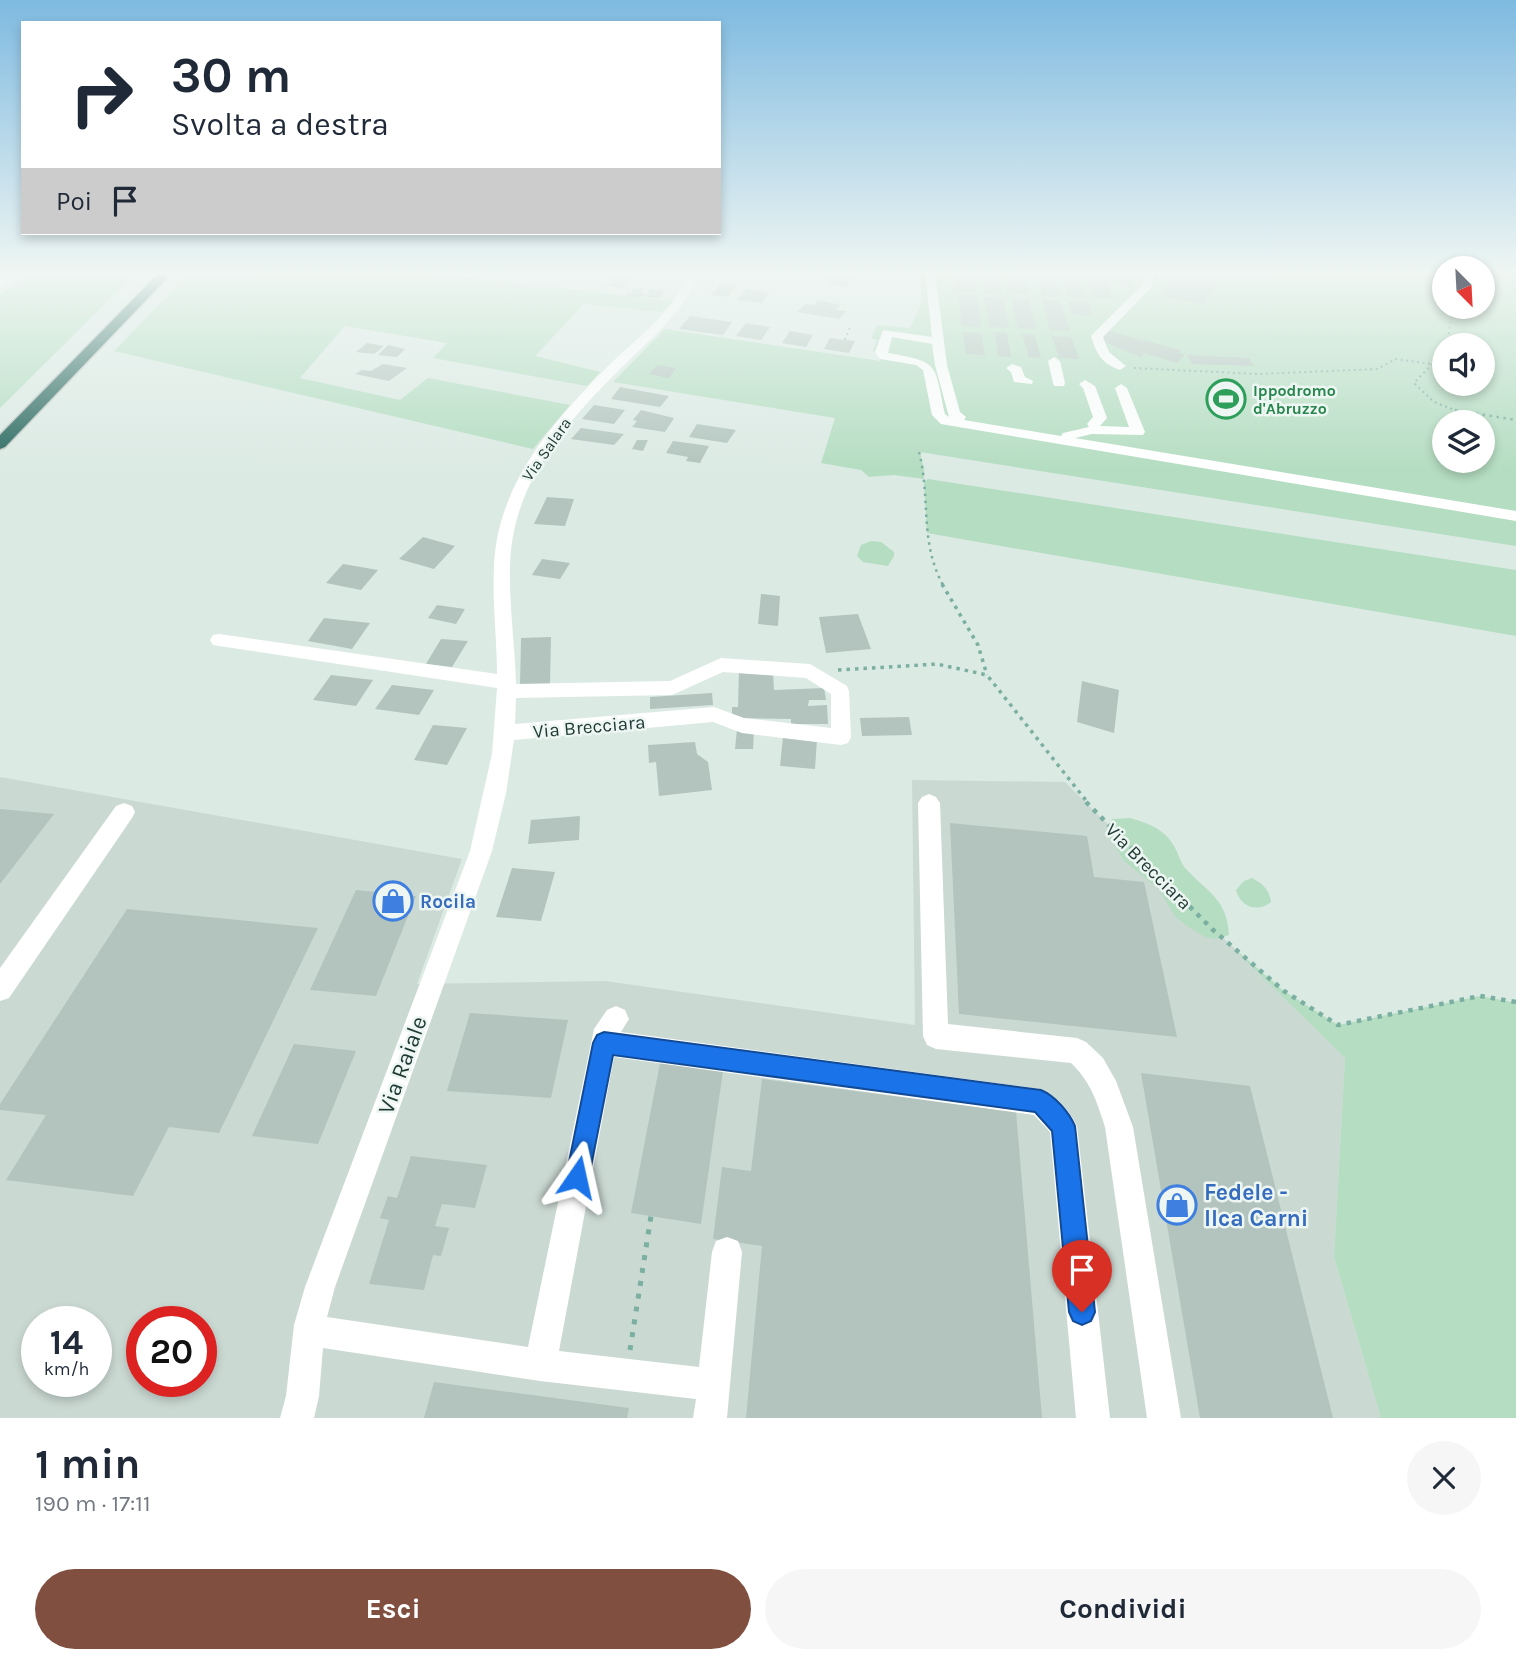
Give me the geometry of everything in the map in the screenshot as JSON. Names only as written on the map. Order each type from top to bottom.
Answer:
[{"type":"highway","points":[[0,425],[86,338]]},
{"type":"highway","points":[[0,444],[103,338]]},
{"type":"street","name":"Via Salara","points":[[505,723],[507,686],[501,552],[518,491],[552,435],[645,338]]},
{"type":"street","points":[[885,338],[881,352],[884,356],[920,362],[929,369],[939,415],[946,421],[1516,516]]},
{"type":"street","points":[[906,338],[937,341],[954,414],[959,416]]},
{"type":"street","points":[[1098,338],[1103,354],[1120,366]]},
{"type":"street","points":[[1054,361],[1059,383]]},
{"type":"street","points":[[1012,368],[1017,370],[1019,379],[1027,381]]},
{"type":"street","points":[[1085,384],[1089,386],[1100,418],[1094,424]]},
{"type":"street","points":[[1057,438],[1092,430],[1138,432],[1121,388]]},
{"type":"street","name":"Via Brecciara","points":[[219,640],[507,686],[672,688],[721,664],[810,671],[840,691],[841,737],[742,725],[714,714],[505,723]]},
{"type":"street","name":"Via Raiale","points":[[297,1418],[305,1386],[309,1330],[328,1266],[481,851],[500,777],[505,723]]},
{"type":"street","points":[[929,803],[936,1036],[1077,1051],[1101,1079],[1119,1127],[1164,1418]]},
{"type":"street","points":[[0,989],[124,812]]},
{"type":"street","points":[[713,1385],[540,1366],[610,1031],[1041,1102],[1063,1126],[1093,1418]]},
{"type":"street","points":[[710,1418],[727,1252]]},
{"type":"lane","points":[[309,1330],[540,1366]]},
{"type":"path","points":[[1120,366],[1216,374],[1377,369],[1396,359],[1432,364]]},
{"type":"path","points":[[1432,364],[1414,383],[1422,396],[1443,407],[1467,413],[1516,419]]},
{"type":"path","points":[[810,671],[937,664],[987,675],[985,661],[976,639],[952,602],[933,564],[923,497],[924,469],[919,452]]},
{"type":"path","name":"Via Brecciara","points":[[987,675],[1096,814],[1212,929],[1284,991],[1338,1025],[1394,1016],[1480,996],[1516,1002]]},
{"type":"path","points":[[626,1376],[652,1216]]},
{"type":"shaded area","points":[[0,777],[462,859],[417,984],[605,981],[915,1025],[912,780],[1065,782],[1345,1058],[1334,1257],[1381,1418],[0,1418]]},
{"type":"green space","points":[[0,338],[70,338],[0,408]]},
{"type":"green space","points":[[126,338],[334,338],[300,378],[400,400],[428,378],[570,405],[533,449],[114,351]]},
{"type":"green space","points":[[418,338],[552,338],[535,356],[600,372],[587,386],[433,358],[447,343]]},
{"type":"green space","name":"Ippodromo d'Abruzzo","points":[[656,338],[727,338],[880,361],[880,352],[873,351],[877,340],[872,338],[1432,338],[1432,396],[1495,396],[1495,338],[1516,338],[1516,546],[920,452],[924,479],[894,475],[869,477],[861,470],[821,463],[835,418],[613,382]]},
{"type":"green space","points":[[928,479],[1516,570],[1516,636],[927,533],[924,482]]},
{"type":"green space","points":[[871,541],[881,542],[894,552],[888,566],[863,562],[857,556],[861,545]]},
{"type":"green space","points":[[1130,818],[1154,827],[1169,838],[1185,868],[1220,904],[1229,935],[1215,939],[1205,937],[1187,926],[1175,916],[1158,888],[1124,861],[1106,831],[1112,819]]},
{"type":"green space","points":[[1252,878],[1265,887],[1271,902],[1255,908],[1238,896],[1236,890],[1244,881]]},
{"type":"green space","points":[[1227,942],[1284,991],[1338,1025],[1480,996],[1512,1002],[1516,999],[1516,1418],[1381,1418],[1334,1257],[1345,1058]]},
{"type":"building","points":[[785,338],[811,338],[806,347],[782,343]]},
{"type":"building","points":[[830,338],[855,341],[849,353],[824,349]]},
{"type":"building","points":[[964,338],[982,338],[985,355],[966,354]]},
{"type":"building","points":[[996,338],[1008,338],[1011,357],[998,356]]},
{"type":"building","points":[[1023,338],[1035,338],[1041,358],[1029,357]]},
{"type":"building","points":[[1053,338],[1071,338],[1079,359],[1059,358]]},
{"type":"building","points":[[1136,338],[1181,350],[1179,353],[1185,354],[1177,363],[1144,353],[1141,357],[1099,340]]},
{"type":"building","points":[[367,343],[384,346],[374,354],[356,352]]},
{"type":"building","points":[[388,345],[405,349],[397,357],[378,355]]},
{"type":"building","points":[[1187,355],[1249,358],[1254,366],[1192,364]]},
{"type":"building","points":[[383,364],[407,368],[389,381],[355,374],[362,370],[371,371]]},
{"type":"building","points":[[657,365],[676,368],[669,378],[649,374]]},
{"type":"building","points":[[620,387],[669,396],[660,407],[611,399]]},
{"type":"building","points":[[594,405],[625,410],[614,424],[582,419]]},
{"type":"building","points":[[641,410],[674,418],[665,432],[632,427],[637,421],[633,420]]},
{"type":"building","points":[[697,424],[736,430],[727,443],[689,437]]},
{"type":"building","points":[[581,428],[624,434],[614,445],[571,439]]},
{"type":"building","points":[[637,440],[648,440],[643,451],[632,449]]},
{"type":"building","points":[[673,441],[709,446],[700,463],[686,461],[688,457],[666,453]]},
{"type":"building","points":[[547,497],[574,499],[565,526],[534,524]]},
{"type":"building","points":[[423,537],[455,546],[434,569],[399,559]]},
{"type":"building","points":[[542,559],[570,563],[560,579],[532,575]]},
{"type":"building","points":[[343,564],[378,570],[361,590],[326,583]]},
{"type":"building","points":[[761,594],[780,596],[778,626],[758,624]]},
{"type":"building","points":[[437,605],[465,609],[456,624],[428,618]]},
{"type":"building","points":[[858,614],[871,649],[826,653],[819,617]]},
{"type":"building","points":[[324,618],[370,623],[352,649],[308,641]]},
{"type":"building","points":[[551,637],[550,684],[520,685],[521,638]]},
{"type":"building","points":[[441,639],[468,641],[452,667],[426,664]]},
{"type":"building","points":[[739,670],[773,672],[774,690],[824,688],[826,700],[809,700],[808,706],[827,705],[828,724],[791,724],[791,719],[732,718],[732,707],[738,707]]},
{"type":"building","points":[[331,675],[373,680],[356,706],[313,700]]},
{"type":"building","points":[[1082,681],[1119,690],[1114,733],[1077,722]]},
{"type":"building","points":[[392,685],[434,690],[419,715],[375,709]]},
{"type":"building","points":[[712,693],[713,705],[650,709],[650,697]]},
{"type":"building","points":[[909,717],[912,735],[862,736],[860,718]]},
{"type":"building","points":[[433,725],[467,728],[447,765],[414,760]]},
{"type":"building","points":[[737,729],[754,730],[753,749],[735,749]]},
{"type":"building","points":[[783,737],[817,739],[815,769],[780,766]]},
{"type":"building","points":[[695,742],[697,754],[708,762],[712,790],[659,796],[656,762],[649,763],[648,745]]},
{"type":"building","points":[[0,809],[54,814],[0,884]]},
{"type":"building","points":[[580,816],[579,840],[528,844],[531,820]]},
{"type":"building","points":[[950,823],[1087,836],[1094,877],[1144,882],[1177,1037],[959,1014]]},
{"type":"building","points":[[512,868],[555,872],[541,921],[496,917]]},
{"type":"building","points":[[356,890],[416,896],[376,996],[310,990]]},
{"type":"building","points":[[127,909],[318,928],[219,1133],[169,1127],[133,1196],[6,1180],[46,1115],[0,1110],[0,1104]]},
{"type":"building","points":[[470,1013],[568,1020],[551,1098],[447,1091]]},
{"type":"building","points":[[294,1044],[356,1051],[318,1144],[252,1136]]},
{"type":"building","points":[[660,1063],[723,1071],[701,1224],[631,1213]]},
{"type":"building","points":[[1141,1073],[1250,1086],[1333,1418],[1200,1418]]},
{"type":"building","points":[[762,1079],[1016,1112],[1042,1418],[746,1418],[762,1246],[713,1239],[722,1167],[751,1171]]},
{"type":"building","points":[[411,1156],[487,1165],[475,1208],[442,1204],[435,1226],[449,1228],[441,1256],[433,1255],[424,1290],[369,1284],[389,1220],[380,1218],[388,1196],[397,1198]]},
{"type":"building","points":[[434,1382],[629,1408],[627,1418],[424,1418]]},
{"type":"place","name":"Ippodromo d'Abruzzo","points":[[1226,399]]},
{"type":"place","name":"Rocila","points":[[393,901]]},
{"type":"place","name":"Fedele - Ilca Carni","points":[[1177,1205]]},
{"type":"route","points":[[577,1177],[604,1043],[1041,1102],[1063,1126],[1082,1312]]}]
